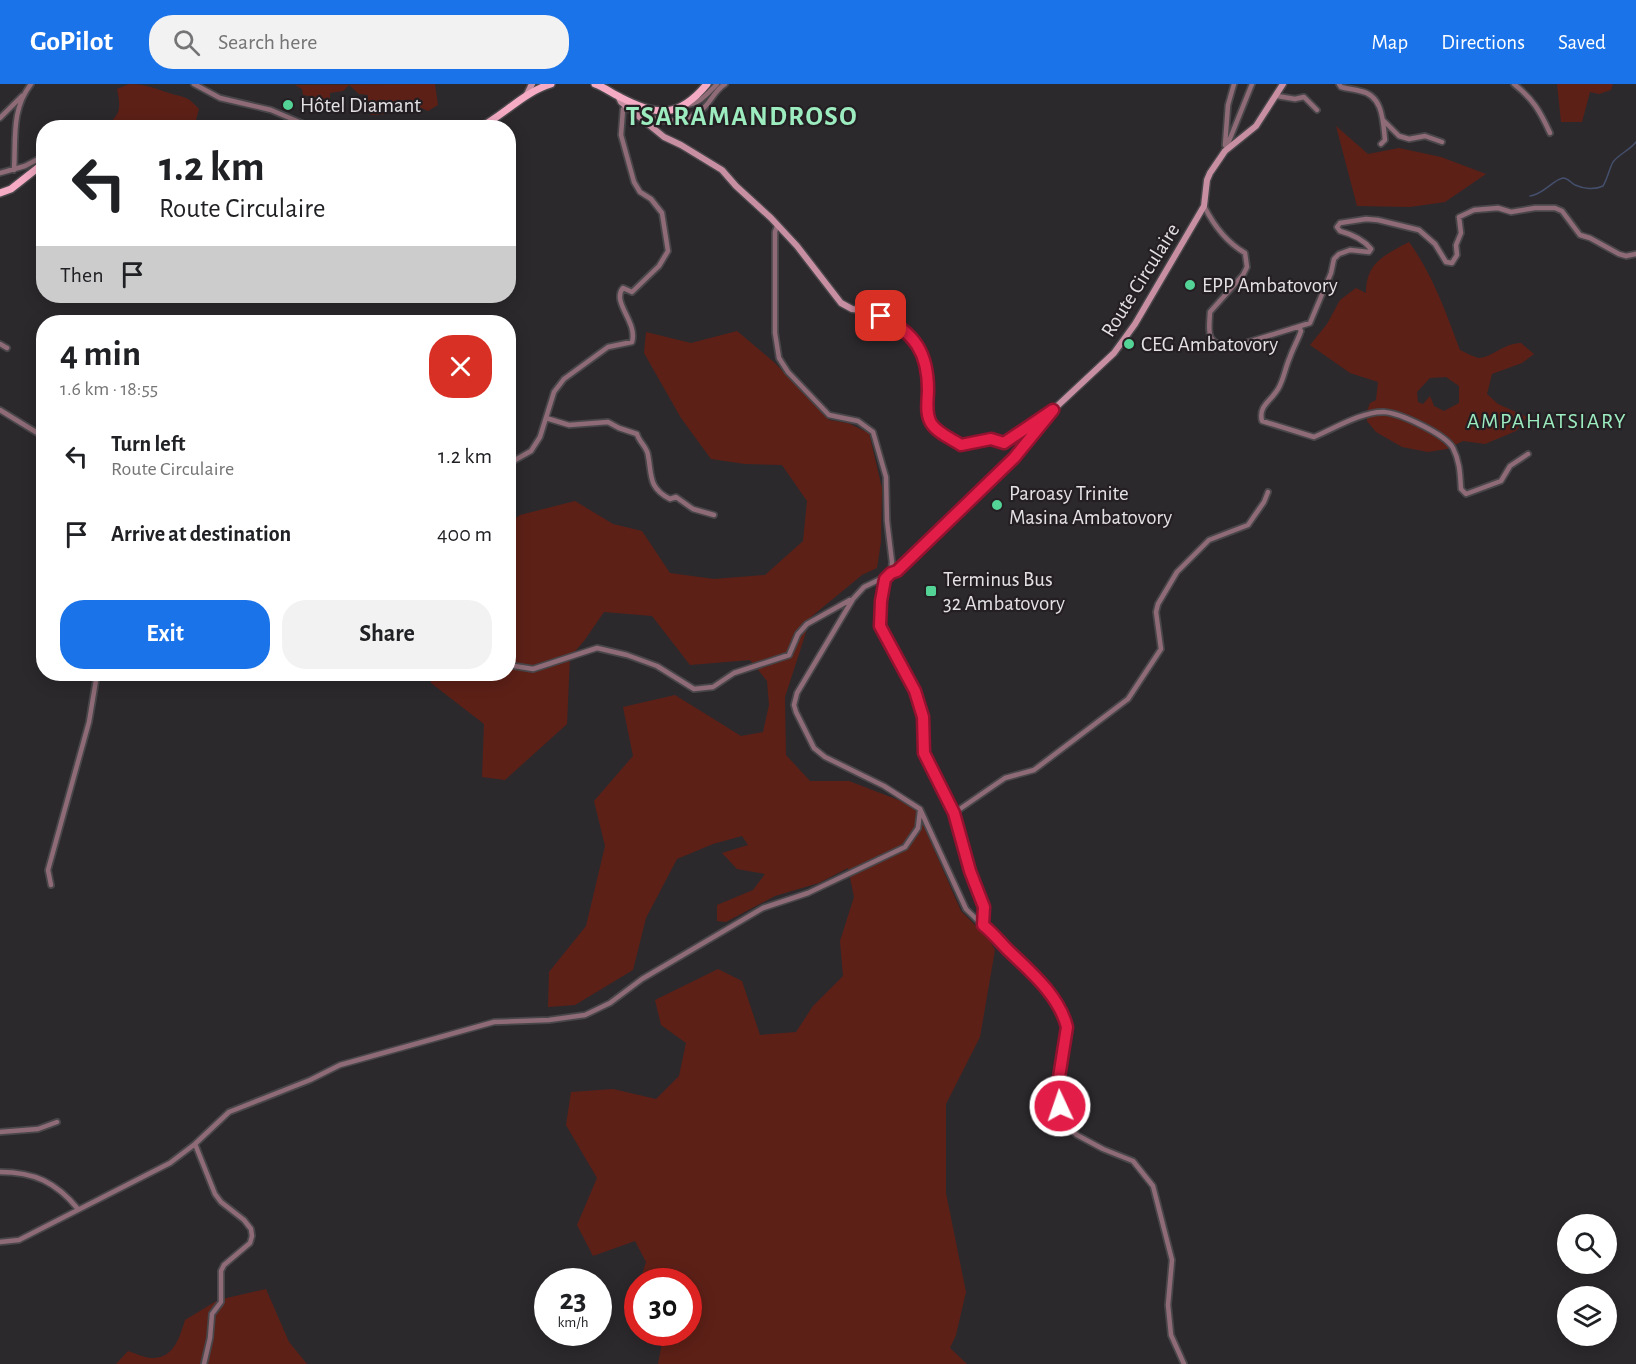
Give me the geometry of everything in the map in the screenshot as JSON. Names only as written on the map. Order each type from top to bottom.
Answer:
[{"type":"main road","points":[[492,120],[526,96],[551,84]]},
{"type":"main road","points":[[595,84],[607,87],[630,105],[654,110],[676,111],[708,84]]},
{"type":"main road","points":[[0,193],[11,189],[36,169]]},
{"type":"street","points":[[0,118],[32,84]]},
{"type":"street","points":[[194,84],[220,98],[271,110],[294,120]]},
{"type":"street","points":[[526,96],[532,84]]},
{"type":"street","points":[[683,106],[702,100],[717,84]]},
{"type":"street","points":[[630,105],[659,120],[677,120],[693,116],[706,108],[718,87],[725,84]]},
{"type":"street","points":[[1225,151],[1228,105],[1234,84]]},
{"type":"street","points":[[1225,151],[1252,84]]},
{"type":"street","name":"Route Circulaire","points":[[777,226],[815,267],[841,303],[852,309],[870,311],[892,322],[912,339],[926,360],[927,405],[931,423],[961,445],[991,439],[1004,443],[1053,410],[1114,354],[1136,324],[1204,207],[1207,180],[1225,151],[1256,126],[1283,84]]},
{"type":"street","points":[[1339,84],[1350,90],[1362,91],[1378,102],[1385,140],[1381,144]]},
{"type":"street","points":[[1514,84],[1530,97],[1544,118],[1550,133]]},
{"type":"street","points":[[14,170],[16,115],[22,96]]},
{"type":"street","points":[[1277,96],[1295,99],[1304,97],[1317,110]]},
{"type":"street","points":[[630,105],[664,137],[722,170],[777,226],[774,302],[779,358],[788,372],[829,415],[858,421],[873,432],[886,477],[891,573]]},
{"type":"street","points":[[516,460],[531,452],[540,437],[554,392],[564,379],[608,347],[632,342],[634,335],[631,323],[619,300],[619,293],[622,288],[632,292],[659,266],[668,251],[662,213],[651,199],[640,192],[634,182],[624,147],[621,135],[622,109],[630,105]]},
{"type":"street","points":[[1383,120],[1399,136],[1409,139],[1425,136],[1442,142]]},
{"type":"street","points":[[0,173],[14,170],[36,160]]},
{"type":"street","points":[[1204,207],[1213,223],[1230,244],[1245,253],[1247,267],[1244,275],[1210,312],[1210,338],[1215,345],[1228,348],[1310,323],[1331,273],[1334,259],[1339,254],[1350,250],[1370,251],[1368,245],[1349,233],[1340,231],[1337,227],[1341,223],[1366,219],[1378,220],[1419,230],[1435,244],[1446,262],[1452,263],[1457,255],[1456,245],[1461,233],[1459,217],[1474,210],[1498,208],[1511,212],[1535,208],[1555,208],[1562,211],[1580,235],[1619,254],[1626,256],[1636,254]]},
{"type":"street","points":[[1299,327],[1301,331],[1298,341],[1282,382],[1260,414],[1262,421],[1269,425],[1288,428],[1314,437],[1375,413],[1386,412],[1417,421],[1452,446],[1460,468],[1461,489],[1466,494],[1501,481],[1510,466],[1528,454]]},
{"type":"street","points":[[0,344],[7,348]]},
{"type":"street","points":[[0,410],[36,432]]},
{"type":"street","points":[[1053,410],[1014,458],[897,571],[885,579],[864,587],[853,599],[797,693],[794,705],[814,748],[825,758],[884,786],[920,809],[966,909],[1038,979],[1065,1018],[1067,1027],[1057,1090],[1063,1122],[1077,1135],[1132,1161],[1153,1186],[1172,1260],[1168,1305],[1172,1335],[1184,1364]]},
{"type":"street","points":[[546,418],[569,425],[608,422],[619,429],[637,434],[639,442],[648,454],[651,479],[661,495],[670,500],[676,497],[693,509],[714,515]]},
{"type":"street","points":[[954,813],[1005,778],[1034,770],[1128,699],[1161,649],[1156,612],[1158,604],[1177,572],[1209,540],[1248,525],[1268,492]]},
{"type":"street","points":[[885,579],[880,626],[915,691],[923,717],[924,753],[954,813],[970,871],[984,907],[983,925]]},
{"type":"street","points":[[516,666],[533,669],[597,648],[627,655],[657,666],[694,689],[713,687],[734,673],[789,655],[798,634],[807,624],[853,599]]},
{"type":"street","points":[[51,885],[48,870],[89,722],[96,681]]},
{"type":"street","points":[[0,1242],[19,1240],[170,1163],[195,1144],[229,1112],[310,1080],[340,1065],[494,1022],[549,1020],[585,1015],[609,1003],[642,979],[763,908],[808,893],[905,847],[918,828],[920,809]]},
{"type":"street","points":[[0,1132],[38,1129],[57,1122]]},
{"type":"street","points":[[195,1144],[215,1194],[221,1202],[244,1220],[251,1229],[252,1236],[250,1243],[224,1265],[221,1271],[221,1302],[212,1314],[210,1338],[204,1364]]},
{"type":"street","points":[[0,1172],[28,1173],[68,1196],[78,1209]]},
{"type":"shaded area","points":[[129,84],[148,86],[187,99],[199,109],[196,120],[113,120],[118,111],[117,89]]},
{"type":"shaded area","points":[[435,84],[438,105],[428,111],[403,100],[390,107],[388,114],[371,115],[365,107],[368,95],[359,94],[349,85],[343,91],[330,93],[330,107],[323,110],[321,98],[303,95],[302,89],[295,85]]},
{"type":"shaded area","points":[[1557,84],[1613,84],[1611,90],[1599,94],[1590,92],[1582,122],[1561,122]]},
{"type":"shaded area","points":[[1336,126],[1368,154],[1399,148],[1441,157],[1486,174],[1445,202],[1410,207],[1357,206]]},
{"type":"shaded area","points":[[1409,242],[1438,294],[1460,350],[1479,358],[1509,345],[1521,343],[1534,354],[1522,363],[1492,374],[1487,394],[1498,404],[1527,417],[1516,431],[1485,444],[1463,441],[1447,449],[1428,452],[1402,447],[1376,432],[1367,421],[1370,403],[1376,400],[1378,382],[1350,373],[1310,345],[1327,324],[1340,300],[1356,288],[1366,293],[1369,274],[1378,261]],"holes":[[[1446,377],[1459,386],[1459,403],[1444,411],[1434,406],[1430,396],[1423,404],[1418,402],[1417,392],[1430,378]]]},
{"type":"shaded area","points":[[737,331],[775,363],[829,420],[848,423],[869,433],[882,488],[881,542],[877,568],[862,575],[811,617],[785,697],[786,755],[810,781],[849,781],[914,806],[961,911],[989,939],[995,950],[980,1037],[946,1104],[946,1193],[966,1292],[956,1335],[950,1348],[967,1364],[658,1364],[661,1346],[702,1346],[702,1268],[644,1268],[646,1262],[635,1241],[593,1256],[577,1225],[597,1178],[566,1125],[571,1092],[613,1089],[656,1099],[679,1076],[686,1043],[661,1025],[655,1000],[718,969],[742,981],[760,1035],[796,1032],[813,1006],[843,976],[840,941],[854,897],[848,868],[819,883],[775,896],[726,922],[717,921],[717,905],[753,890],[765,874],[737,869],[722,853],[748,845],[742,836],[713,844],[677,859],[646,918],[633,970],[575,1005],[548,1007],[549,972],[586,926],[605,846],[594,801],[633,756],[623,707],[675,695],[741,736],[763,732],[769,705],[767,681],[750,660],[690,665],[652,616],[604,612],[570,657],[567,724],[505,780],[482,777],[484,724],[431,681],[516,681],[516,518],[575,501],[613,524],[642,531],[670,573],[714,579],[765,575],[803,541],[807,501],[782,465],[745,464],[711,459],[681,418],[644,353],[646,332],[691,343]]},
{"type":"shaded area","points":[[266,1289],[289,1342],[307,1364],[116,1364],[128,1351],[149,1358],[166,1355],[175,1345],[185,1320],[218,1300]]},
{"type":"waterway","points":[[1530,196],[1563,178],[1582,187],[1603,186],[1613,162],[1636,142]]},
{"type":"place","name":"Hôtel Diamant","points":[[288,105]]},
{"type":"place","name":"EPP Ambatovory","points":[[1190,285]]},
{"type":"place","name":"CEG Ambatovory","points":[[1129,344]]},
{"type":"place","name":"Paroasy Trinite Masina Ambatovory","points":[[997,505]]},
{"type":"place","name":"Terminus Bus 32 Ambatovory","points":[[931,591]]},
{"type":"district","name":"TSARAMANDROSO","points":[[742,116]]},
{"type":"district","name":"AMPAHATSIARY","points":[[1547,420]]},
{"type":"route","points":[[881,316],[892,322],[916,343],[926,360],[927,405],[931,423],[961,445],[991,439],[1004,443],[1053,410],[1014,458],[897,571],[885,579],[880,626],[915,691],[923,717],[924,753],[954,813],[970,871],[984,907],[983,925],[1038,979],[1065,1018],[1067,1027],[1057,1090],[1060,1106]]}]
